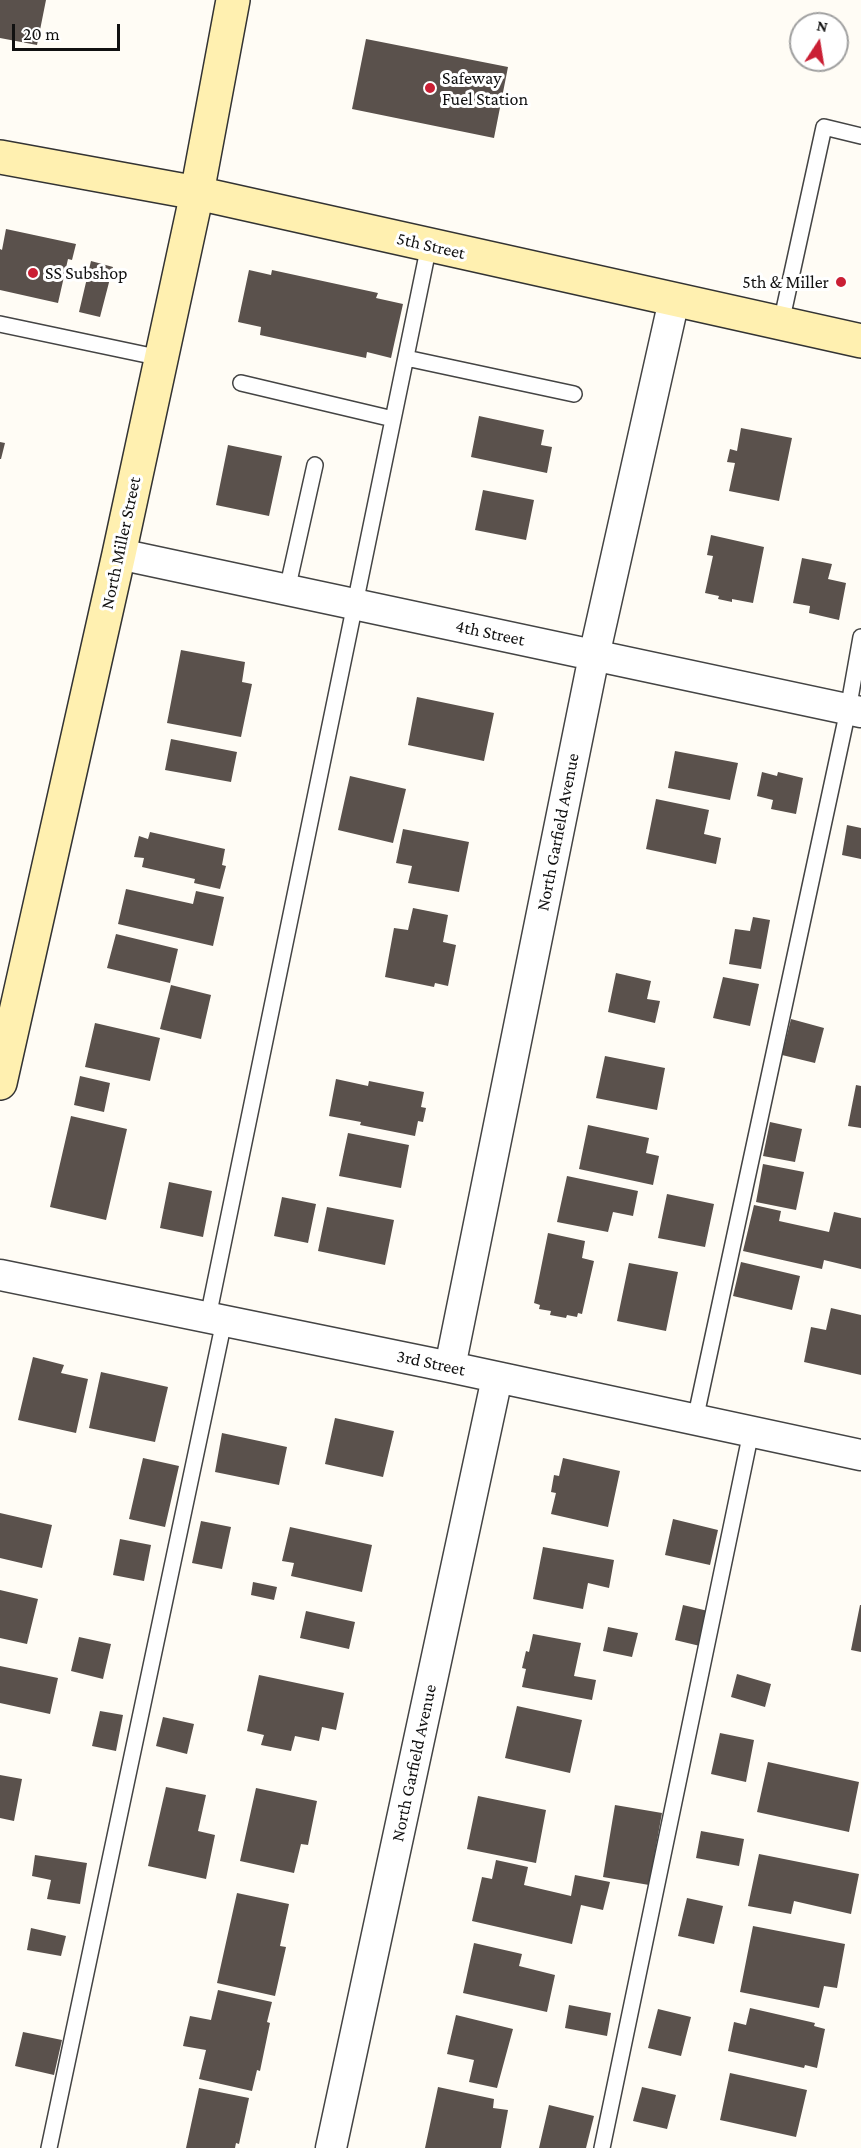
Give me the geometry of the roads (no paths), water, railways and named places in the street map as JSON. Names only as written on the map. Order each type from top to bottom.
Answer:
[{"type":"main road","name":"North Miller Street","points":[[0,1083],[119,554],[197,193],[233,0]]},
{"type":"main road","name":"5th Street","points":[[0,158],[197,193],[861,340]]},
{"type":"street","name":"North Garfield Avenue","points":[[450,1367],[594,656],[674,300]]},
{"type":"street","name":"4th Street","points":[[119,554],[854,711]]},
{"type":"street","name":"3rd Street","points":[[0,1275],[450,1367],[861,1455]]},
{"type":"street","name":"North Garfield Avenue","points":[[331,2148],[497,1378]]},
{"type":"lane","points":[[781,323],[824,127],[861,136]]},
{"type":"lane","points":[[49,2148],[216,1319],[355,604],[429,245]]},
{"type":"lane","points":[[0,324],[161,358]]},
{"type":"lane","points":[[406,358],[574,394]]},
{"type":"lane","points":[[241,383],[393,418]]},
{"type":"lane","points":[[287,590],[315,465]]},
{"type":"lane","points":[[695,1420],[854,711],[861,637]]},
{"type":"lane","points":[[602,2148],[751,1432]]},
{"type":"place","name":"Safeway Fuel Station","points":[[430,88]]},
{"type":"place","name":"SS Subshop","points":[[33,273]]},
{"type":"place","name":"5th & Miller","points":[[841,282]]}]
